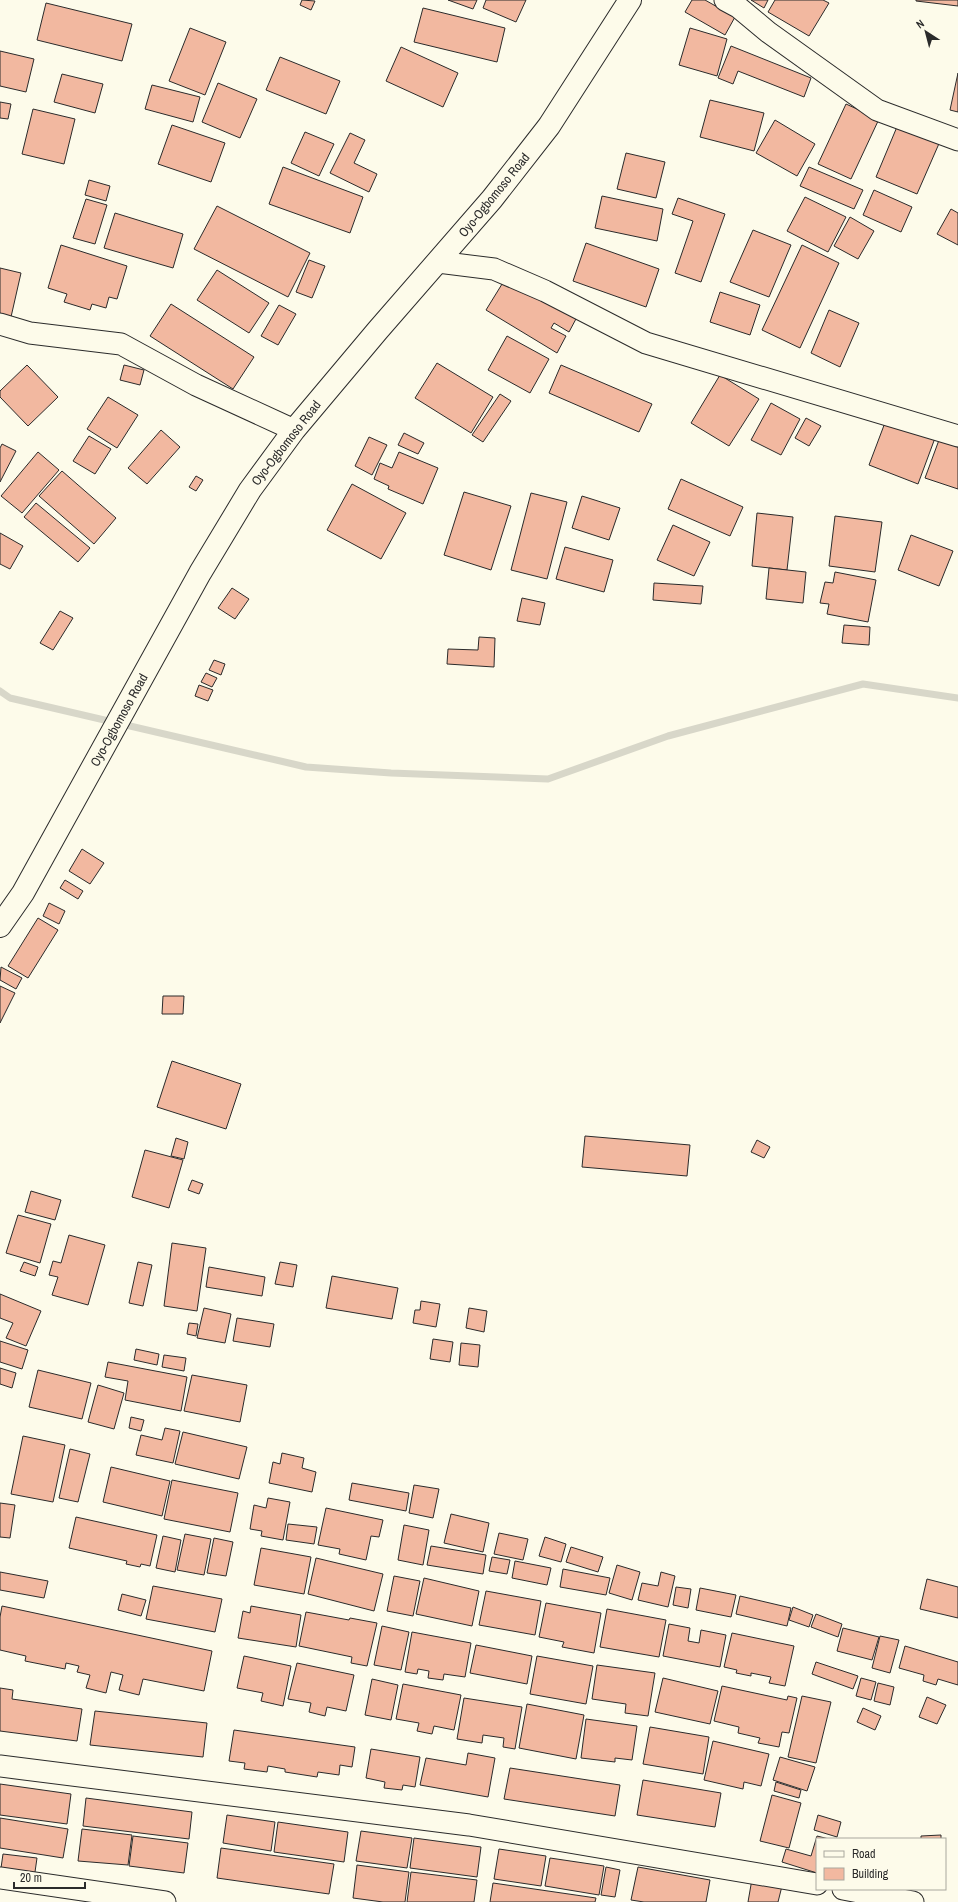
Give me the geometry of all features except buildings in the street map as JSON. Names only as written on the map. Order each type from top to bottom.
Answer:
[{"type":"highway","name":"Oyo-Ogbomoso Road","points":[[0,926],[23,893],[200,573],[250,490],[294,430],[492,198],[549,126],[630,0]]},
{"type":"street","points":[[725,0],[738,7],[768,32],[877,110],[958,140]]},
{"type":"street","points":[[438,262],[494,269],[545,291],[646,343],[958,436]]},
{"type":"street","points":[[0,324],[30,333],[121,344],[196,385],[294,430]]},
{"type":"street","points":[[0,1766],[470,1825],[816,1884]]},
{"type":"street","points":[[0,1878],[165,1902]]},
{"type":"street","points":[[848,1890],[913,1902]]},
{"type":"waterway","points":[[0,691],[10,698],[306,767],[391,773],[548,779],[668,736],[863,684],[958,698]]}]
